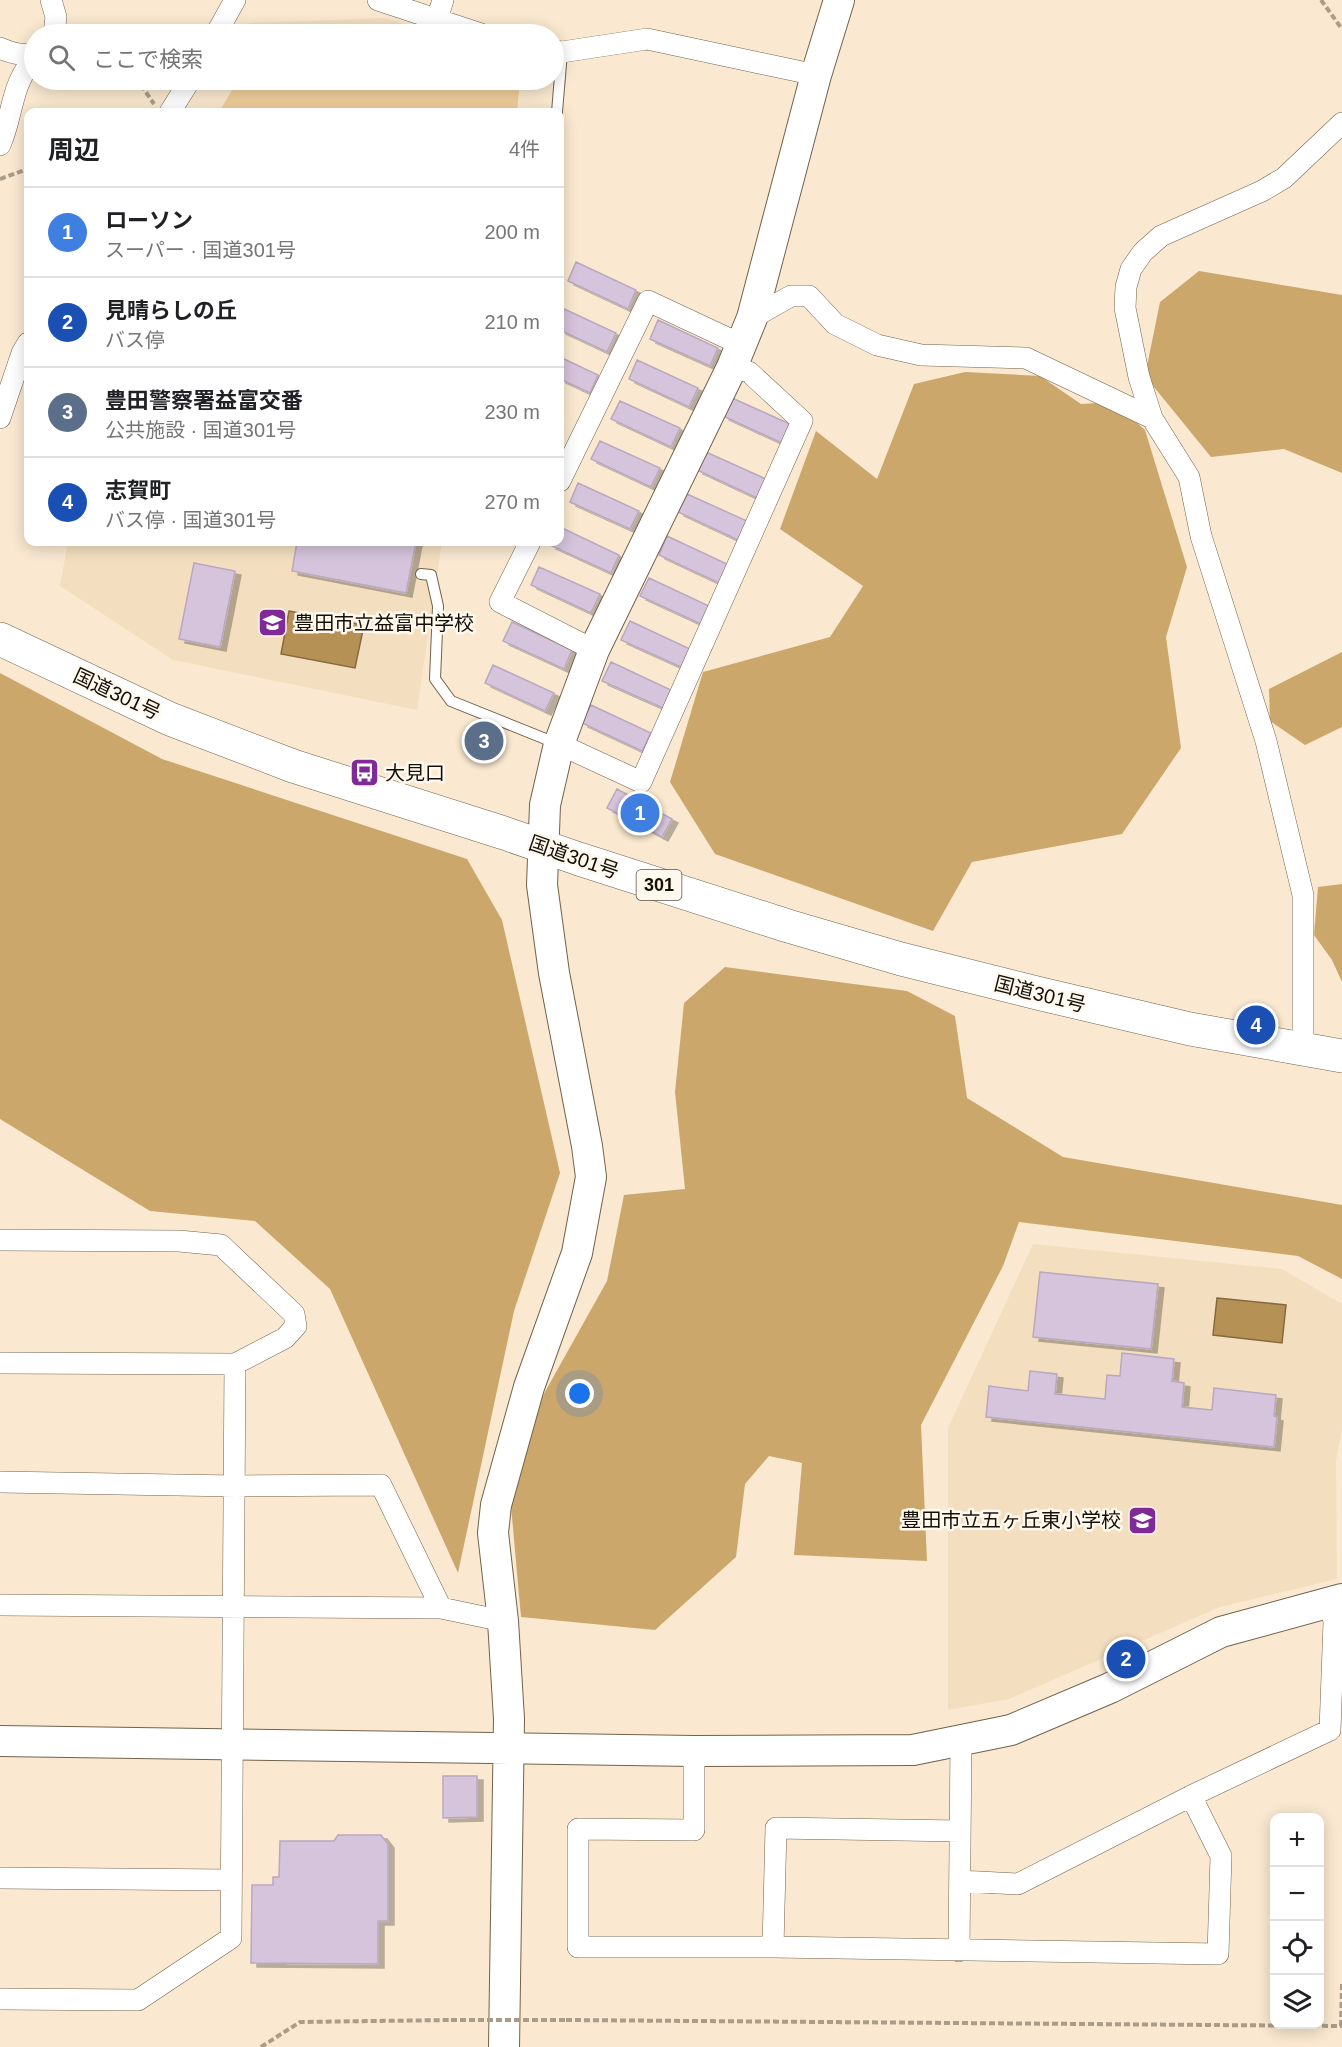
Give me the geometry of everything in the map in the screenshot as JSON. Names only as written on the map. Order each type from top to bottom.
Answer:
[{"type":"highway","name":"国道301号","points":[[0,639],[170,719],[293,766],[504,832],[542,847],[788,926],[901,959],[1191,1029],[1303,1051],[1342,1056]]},
{"type":"street","points":[[51,0],[56,17],[55,24]]},
{"type":"street","points":[[222,24],[235,0]]},
{"type":"street","points":[[378,0],[440,9],[465,24]]},
{"type":"street","points":[[504,2047],[509,1719],[503,1621],[493,1533],[496,1505],[529,1387],[577,1253],[591,1177],[554,973],[542,885],[545,805],[559,744],[594,650],[741,343],[839,0]]},
{"type":"street","points":[[564,51],[647,39],[816,75]]},
{"type":"street","points":[[0,48],[12,53],[24,54]]},
{"type":"street","points":[[0,145],[24,73]]},
{"type":"street","points":[[172,108],[184,90]]},
{"type":"street","points":[[1303,1051],[1303,895],[1266,741],[1201,536],[1189,477],[1152,418],[1139,377],[1125,308],[1126,287],[1131,269],[1143,252],[1161,236],[1263,191],[1284,178],[1342,123]]},
{"type":"street","points":[[741,343],[791,296],[809,296],[835,324],[877,345],[921,355],[1026,357],[1152,418]]},
{"type":"street","points":[[564,473],[648,301],[741,343]]},
{"type":"street","points":[[559,744],[641,782],[802,421],[749,372],[741,343]]},
{"type":"street","points":[[0,418],[24,350]]},
{"type":"street","points":[[528,546],[500,602],[594,650]]},
{"type":"street","points":[[0,1240],[179,1240],[221,1245],[294,1314],[296,1326],[285,1338],[235,1364],[0,1363]]},
{"type":"street","points":[[0,1999],[138,2000],[231,1938],[235,1364]]},
{"type":"street","points":[[0,1482],[235,1486],[381,1485],[441,1608]]},
{"type":"street","points":[[0,1741],[694,1751],[913,1750],[1011,1730],[1110,1688],[1221,1632],[1336,1600],[1330,1730],[1191,1796],[1018,1884],[960,1881]]},
{"type":"street","points":[[0,1605],[441,1608],[503,1621]]},
{"type":"street","points":[[959,1951],[961,1741]]},
{"type":"street","points":[[694,1751],[694,1830],[578,1829],[578,1947],[772,1947],[1218,1954],[1221,1856],[1191,1796]]},
{"type":"street","points":[[772,1947],[776,1828],[960,1831]]},
{"type":"street","points":[[0,1878],[231,1880]]},
{"type":"lane","points":[[556,108],[557,90]]},
{"type":"lane","points":[[421,574],[431,575],[438,606],[435,679],[451,701],[559,744]]},
{"type":"path","points":[[1321,0],[1342,29]]},
{"type":"path","points":[[144,90],[156,108]]},
{"type":"path","points":[[0,179],[24,170]]},
{"type":"path","points":[[261,2047],[300,2022],[566,2020],[1341,2026],[1342,1984]]},
{"type":"shaded area","points":[[386,18],[403,24],[248,24]]},
{"type":"shaded area","points":[[232,90],[519,90],[517,108],[221,108]]},
{"type":"shaded area","points":[[1199,271],[1342,295],[1342,473],[1284,449],[1211,457],[1145,376],[1160,302]]},
{"type":"shaded area","points":[[965,372],[1040,376],[1081,404],[1114,402],[1145,430],[1187,567],[1166,637],[1181,748],[1122,834],[972,862],[933,931],[715,854],[670,782],[703,672],[830,637],[863,586],[780,529],[816,431],[877,479],[914,384]]},
{"type":"shaded area","name":"豊田市立益富中学校","points":[[67,546],[441,546],[417,710],[173,660],[60,586]]},
{"type":"shaded area","points":[[289,611],[364,625],[355,668],[281,654]]},
{"type":"shaded area","points":[[1342,652],[1342,727],[1305,745],[1270,721],[1269,689]]},
{"type":"shaded area","points":[[0,673],[162,759],[467,859],[502,920],[560,1173],[514,1311],[458,1573],[330,1289],[255,1221],[150,1211],[0,1119]]},
{"type":"shaded area","points":[[1342,884],[1342,982],[1332,960],[1314,935],[1318,887]]},
{"type":"shaded area","points":[[725,967],[907,991],[955,1016],[967,1098],[1063,1157],[1342,1205],[1342,1279],[1298,1256],[1019,1222],[1003,1266],[921,1425],[927,1561],[794,1555],[802,1463],[769,1456],[745,1484],[736,1557],[655,1630],[521,1617],[511,1506],[541,1399],[607,1281],[624,1195],[685,1189],[675,1092],[684,1003]]},
{"type":"shaded area","name":"豊田市立五ヶ丘東小学校","points":[[1033,1244],[1282,1269],[1342,1304],[1342,1430],[1336,1460],[1337,1579],[1220,1607],[1009,1699],[948,1710],[948,1428]]},
{"type":"shaded area","points":[[1217,1298],[1286,1305],[1282,1343],[1213,1335]]},
{"type":"building","points":[[576,262],[636,290],[628,309],[568,281]]},
{"type":"building","points":[[564,309],[616,333],[607,352],[564,332]]},
{"type":"building","points":[[658,320],[718,348],[710,366],[650,339]]},
{"type":"building","points":[[564,359],[598,375],[590,393],[564,381]]},
{"type":"building","points":[[637,360],[698,388],[689,407],[629,379]]},
{"type":"building","points":[[732,398],[792,425],[784,444],[723,416]]},
{"type":"building","points":[[620,401],[680,428],[671,447],[611,419]]},
{"type":"building","points":[[600,441],[660,468],[651,487],[591,459]]},
{"type":"building","points":[[706,452],[766,479],[757,498],[697,470]]},
{"type":"building","points":[[578,483],[639,511],[630,529],[570,502]]},
{"type":"building","points":[[687,494],[747,521],[738,540],[678,512]]},
{"type":"building","points":[[564,529],[619,555],[611,573],[552,546],[564,546]]},
{"type":"building","points":[[667,536],[727,564],[719,583],[659,555]]},
{"type":"building","points":[[296,546],[415,546],[406,593],[292,571]]},
{"type":"building","points":[[194,563],[235,571],[220,647],[179,639]]},
{"type":"building","points":[[539,567],[600,594],[591,613],[531,585]]},
{"type":"building","points":[[649,578],[709,606],[701,624],[640,596]]},
{"type":"building","points":[[630,621],[690,649],[681,667],[621,640]]},
{"type":"building","points":[[512,622],[572,650],[564,669],[503,641]]},
{"type":"building","points":[[611,662],[671,690],[663,708],[602,681]]},
{"type":"building","points":[[493,665],[554,693],[545,711],[485,683]]},
{"type":"building","points":[[591,705],[651,733],[642,751],[582,723]]},
{"type":"building","points":[[617,789],[672,819],[662,837],[607,808]]},
{"type":"building","points":[[1040,1272],[1158,1284],[1151,1349],[1033,1337]]},
{"type":"building","points":[[1122,1353],[1174,1359],[1172,1381],[1184,1383],[1182,1407],[1212,1410],[1214,1388],[1276,1395],[1274,1416],[1277,1417],[1274,1447],[986,1417],[989,1386],[1028,1391],[1030,1371],[1057,1374],[1055,1394],[1105,1399],[1107,1375],[1120,1376]]},
{"type":"building","points":[[443,1776],[477,1776],[477,1817],[443,1818]]},
{"type":"building","points":[[338,1835],[381,1835],[388,1844],[388,1921],[378,1921],[378,1964],[251,1963],[252,1885],[273,1885],[273,1877],[279,1877],[280,1841],[334,1841]]},
{"type":"place","name":"豊田市立益富中学校","points":[[273,623]]},
{"type":"place","name":"豊田警察署益富交番","points":[[484,741]]},
{"type":"place","name":"大見口","points":[[364,773]]},
{"type":"place","name":"ローソン","points":[[640,813]]},
{"type":"place","name":"志賀町","points":[[1256,1025]]},
{"type":"place","name":"豊田市立五ヶ丘東小学校","points":[[1142,1520]]},
{"type":"place","name":"見晴らしの丘","points":[[1126,1659]]}]
